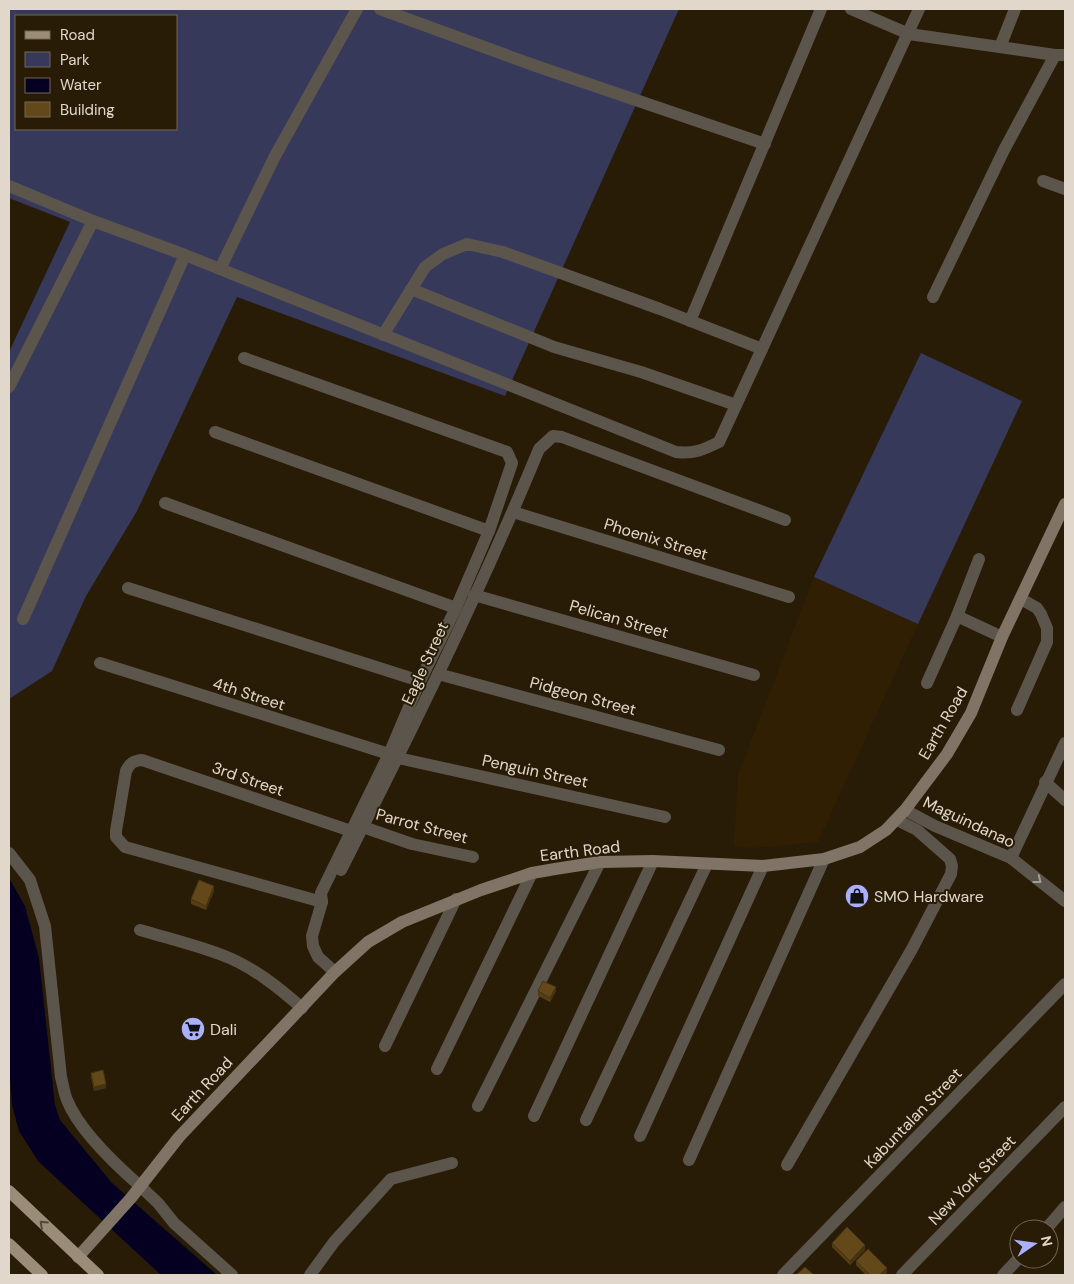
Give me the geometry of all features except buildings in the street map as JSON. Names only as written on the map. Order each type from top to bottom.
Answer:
[{"type":"main road","points":[[9,1191],[98,1275]]},
{"type":"main road","points":[[9,1244],[42,1275]]},
{"type":"street","points":[[220,269],[276,156],[357,9]]},
{"type":"street","points":[[380,9],[536,66],[765,144]]},
{"type":"street","points":[[690,321],[821,9]]},
{"type":"street","points":[[851,9],[909,34],[1060,55],[1004,150],[933,297]]},
{"type":"street","points":[[9,186],[676,452],[688,454],[719,442],[919,9]]},
{"type":"street","points":[[1000,46],[1015,9]]},
{"type":"street","points":[[1043,181],[1065,189]]},
{"type":"street","points":[[9,387],[93,221]]},
{"type":"street","points":[[383,335],[424,267],[443,254],[467,244],[503,252],[762,349]]},
{"type":"street","points":[[23,618],[185,255]]},
{"type":"street","points":[[411,289],[554,348],[641,372],[736,405]]},
{"type":"street","name":"Eagle Street","points":[[244,358],[507,452],[511,458],[512,463],[489,531],[456,608],[420,681],[393,756]]},
{"type":"street","points":[[215,432],[489,531]]},
{"type":"street","name":"Eagle Street","points":[[335,972],[318,957],[313,946],[312,936],[322,902],[328,896],[357,829],[393,756],[438,674],[513,512],[539,449],[553,436],[562,436],[785,520]]},
{"type":"street","points":[[165,503],[456,608]]},
{"type":"street","name":"Earth Road","points":[[78,1257],[131,1198],[179,1137],[335,972],[368,942],[402,922],[456,899],[532,873],[600,862],[653,861],[763,866],[824,859],[860,847],[886,830],[901,815],[947,754],[971,712],[1002,637],[1065,504]]},
{"type":"street","name":"Phoenix Street","points":[[513,512],[789,597]]},
{"type":"street","points":[[927,683],[957,616],[979,559]]},
{"type":"street","points":[[128,588],[420,681]]},
{"type":"street","name":"Pelican Street","points":[[474,595],[754,675]]},
{"type":"street","points":[[1017,710],[1047,642],[1047,628],[1041,614],[1036,608],[1021,599]]},
{"type":"street","points":[[957,616],[1002,637]]},
{"type":"street","name":"4th Street","points":[[100,663],[393,756]]},
{"type":"street","name":"Pidgeon Street","points":[[438,674],[719,750]]},
{"type":"street","points":[[1011,858],[1045,782],[1065,743]]},
{"type":"street","name":"Penguin Street","points":[[393,756],[665,817]]},
{"type":"street","name":"3rd Street","points":[[322,902],[125,847],[116,837],[116,831],[126,771],[134,761],[142,760],[357,829]]},
{"type":"street","points":[[1045,782],[1065,800]]},
{"type":"street","points":[[787,1165],[912,949],[951,874],[952,866],[950,859],[901,815]]},
{"type":"street","name":"Maguindanao","points":[[901,815],[935,826],[1011,858],[1065,902]]},
{"type":"street","name":"Parrot Street","points":[[357,829],[412,844],[473,857]]},
{"type":"street","points":[[9,853],[30,880],[46,926],[61,1077],[67,1100],[82,1126],[120,1169],[158,1203],[174,1223],[232,1275]]},
{"type":"street","points":[[689,1160],[824,859]]},
{"type":"street","points":[[534,1116],[653,861]]},
{"type":"street","points":[[478,1106],[600,862]]},
{"type":"street","points":[[586,1120],[707,864]]},
{"type":"street","points":[[640,1136],[763,866]]},
{"type":"street","points":[[436,1069],[532,873]]},
{"type":"street","points":[[385,1046],[456,899]]},
{"type":"street","points":[[140,930],[223,955],[250,969],[284,992],[302,1008]]},
{"type":"street","name":"Kabuntalan Street","points":[[783,1275],[1065,984]]},
{"type":"street","name":"New York Street","points":[[902,1275],[1065,1107]]},
{"type":"street","points":[[310,1275],[334,1242],[390,1179],[452,1163]]},
{"type":"street","points":[[1055,1219],[1065,1207]]},
{"type":"shaded area","points":[[814,577],[918,624],[818,842],[753,848],[734,846],[738,775]]},
{"type":"green space","points":[[9,9],[679,9],[505,396],[237,297],[137,511],[86,596],[52,671],[9,699],[9,352],[70,222],[9,198]]},
{"type":"green space","points":[[921,353],[1022,401],[918,624],[814,577]]},
{"type":"water","points":[[9,878],[25,906],[39,958],[55,1105],[60,1120],[112,1183],[217,1275],[161,1275],[38,1161],[19,1131],[12,1105],[9,1066]]},
{"type":"place","name":"SMO Hardware","points":[[857,896]]},
{"type":"place","name":"Dali","points":[[193,1029]]}]
